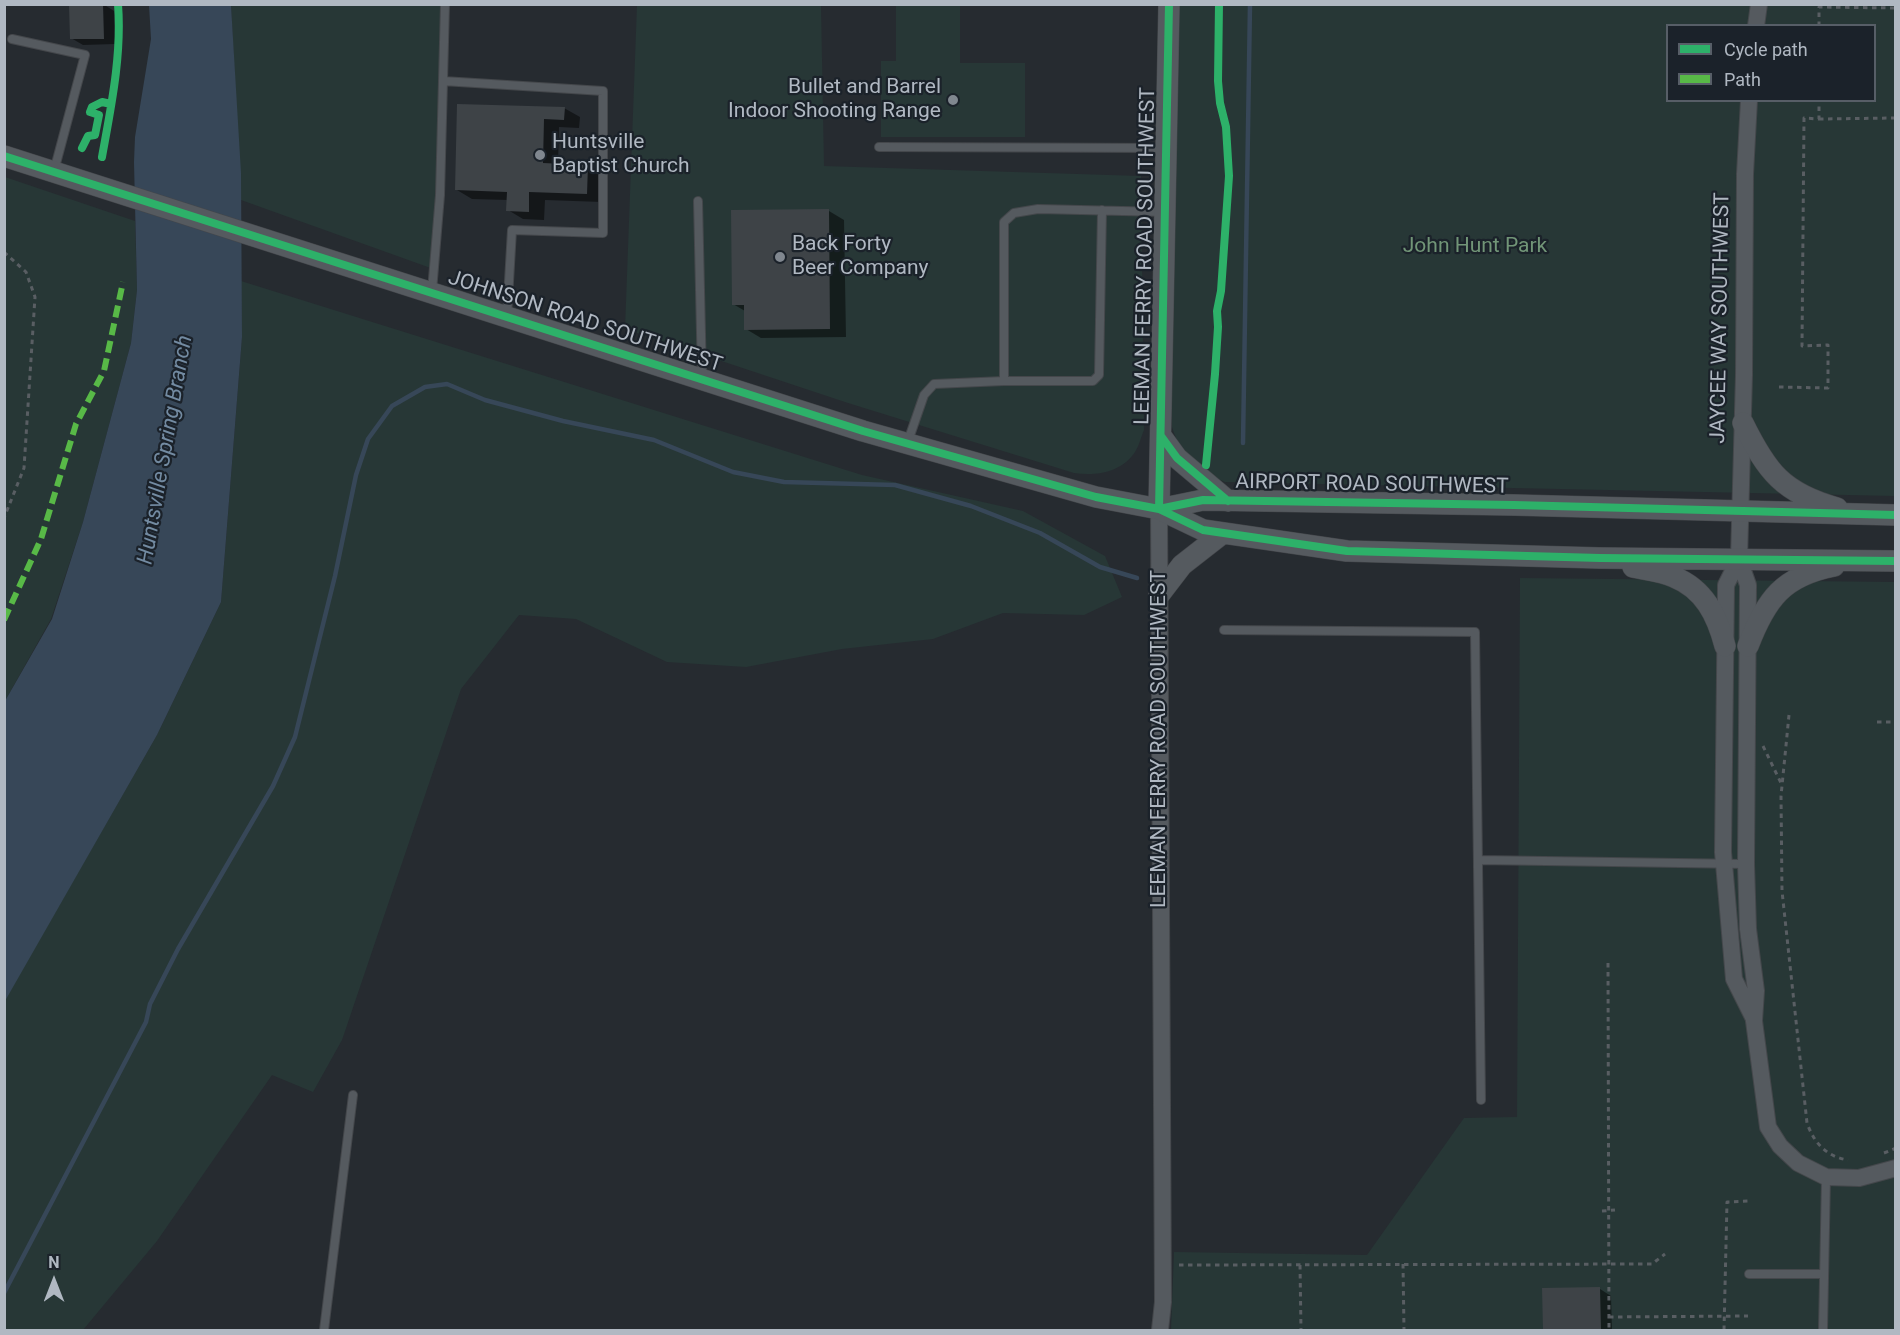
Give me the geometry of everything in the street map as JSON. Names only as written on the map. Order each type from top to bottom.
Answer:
[{"type":"street","name":"LEEMAN FERRY ROAD SOUTHWEST","points":[[1160,1330],[1163,1302],[1159,509],[1169,4]]},
{"type":"street","points":[[1756,24],[1759,4]]},
{"type":"street","name":"JAYCEE WAY SOUTHWEST","points":[[1739,559],[1743,423],[1745,174],[1749,102]]},
{"type":"street","name":"JOHNSON ROAD SOUTHWEST","points":[[4,156],[907,444],[1096,497],[1159,509]]},
{"type":"street","points":[[1743,423],[1754,446],[1772,473],[1795,493],[1861,514]]},
{"type":"street","points":[[1161,436],[1184,465],[1228,501]]},
{"type":"street","name":"AIRPORT ROAD SOUTHWEST","points":[[1159,509],[1203,500],[1896,515]]},
{"type":"street","points":[[1159,509],[1203,530],[1347,551],[1600,558],[1896,561]]},
{"type":"street","points":[[1160,595],[1182,565],[1223,533]]},
{"type":"street","points":[[1600,558],[1672,576],[1692,586],[1704,598],[1718,621],[1725,646]]},
{"type":"street","points":[[1739,559],[1726,585],[1724,863],[1734,979],[1754,1021]]},
{"type":"street","points":[[1739,559],[1748,585],[1746,864],[1748,928],[1756,992],[1754,1021],[1768,1127],[1780,1146],[1798,1163],[1826,1177],[1859,1178],[1896,1168]]},
{"type":"street","points":[[1748,646],[1758,618],[1769,600],[1779,591],[1800,577],[1829,567],[1863,561]]},
{"type":"lane","points":[[432,291],[440,195],[445,4]]},
{"type":"lane","points":[[12,39],[85,55],[53,172]]},
{"type":"lane","points":[[443,81],[603,92],[603,233],[512,230],[507,316]]},
{"type":"lane","points":[[879,147],[1167,148]]},
{"type":"lane","points":[[698,201],[702,379]]},
{"type":"lane","points":[[1004,381],[1004,222],[1014,213],[1038,209],[1165,212]]},
{"type":"lane","points":[[907,444],[924,395],[934,384],[1093,381],[1099,375],[1102,210]]},
{"type":"lane","points":[[1224,630],[1475,632],[1481,1100]]},
{"type":"lane","points":[[1478,860],[1746,864]]},
{"type":"lane","points":[[324,1330],[353,1095]]},
{"type":"lane","points":[[1823,1330],[1826,1177]]},
{"type":"lane","points":[[1749,1274],[1824,1274]]},
{"type":"path","points":[[1819,24],[1819,7],[1896,8]]},
{"type":"path","points":[[1819,102],[1819,119]]},
{"type":"path","points":[[1779,387],[1828,388],[1828,345],[1802,345],[1804,118],[1896,118]]},
{"type":"path","points":[[4,252],[26,272],[35,297],[24,468],[4,518]]},
{"type":"path","points":[[1789,715],[1782,786],[1782,891],[1806,1123],[1811,1135],[1828,1153],[1839,1159],[1851,1160]]},
{"type":"path","points":[[1877,722],[1896,722]]},
{"type":"path","points":[[1761,741],[1782,786]]},
{"type":"path","points":[[1608,963],[1609,1330]]},
{"type":"path","points":[[1880,1155],[1896,1148]]},
{"type":"path","points":[[1724,1330],[1726,1202],[1750,1201]]},
{"type":"path","points":[[1602,1210],[1615,1210]]},
{"type":"path","points":[[1162,1265],[1652,1264],[1665,1254]]},
{"type":"path","points":[[1403,1264],[1404,1330]]},
{"type":"path","points":[[1300,1265],[1301,1330]]},
{"type":"path","points":[[1609,1317],[1748,1316]]},
{"type":"green space","points":[[231,5],[446,5],[439,271],[241,200]]},
{"type":"green space","points":[[637,5],[821,5],[824,166],[1141,176],[1144,430],[1136,450],[1129,459],[1123,465],[1108,472],[1074,473],[848,403],[625,329]]},
{"type":"green space","name":"Bullet and Barrel Indoor Shooting Range","points":[[896,5],[960,5],[960,63],[1025,63],[1025,137],[881,137],[881,61],[896,61]]},
{"type":"green space","name":"John Hunt Park","points":[[1170,5],[1895,5],[1895,496],[1225,482],[1191,461],[1172,427]]},
{"type":"green space","points":[[5,177],[135,221],[137,290],[131,343],[83,522],[51,619],[5,701]]},
{"type":"green space","points":[[241,281],[862,475],[1023,511],[1105,556],[1122,597],[1084,615],[1003,613],[933,639],[842,649],[746,667],[667,662],[576,619],[519,615],[461,689],[342,1040],[313,1092],[272,1075],[157,1241],[83,1330],[5,1330],[4,1001],[157,735],[221,602],[242,337]]},
{"type":"green space","points":[[1520,578],[1895,582],[1895,1330],[1171,1330],[1174,1252],[1367,1255],[1464,1118],[1517,1117]]},
{"type":"water","name":"Huntsville Spring Branch","points":[[149,5],[231,5],[241,173],[242,337],[221,602],[157,735],[5,1001],[5,701],[52,619],[83,522],[131,343],[137,290],[135,137],[151,39]]},
{"type":"building","points":[[69,4],[103,4],[104,39],[70,39]]},
{"type":"building","name":"Huntsville Baptist Church","points":[[457,104],[565,107],[564,120],[544,119],[543,163],[588,165],[587,194],[529,192],[529,212],[506,211],[507,192],[455,190]]},
{"type":"building","name":"Back Forty Beer Company","points":[[829,209],[830,329],[744,330],[744,305],[732,305],[731,210]]},
{"type":"building","points":[[1600,1287],[1601,1330],[1543,1330],[1542,1288]]},
{"type":"waterway","points":[[1243,443],[1250,4]]},
{"type":"waterway","points":[[4,1293],[146,1022],[150,1004],[178,949],[273,786],[295,737],[335,576],[356,475],[368,439],[392,406],[425,387],[447,384],[485,400],[563,421],[654,440],[733,472],[784,482],[895,485],[971,506],[1040,533],[1100,567],[1137,578]]},
{"type":"marked path","points":[[4,620],[41,539],[76,424],[104,371],[123,282]]},
{"type":"cycle path","points":[[102,157],[117,62],[118,4]]},
{"type":"cycle path","points":[[1159,509],[1169,4]]},
{"type":"cycle path","points":[[1206,465],[1229,176],[1226,127],[1218,81],[1219,4]]},
{"type":"cycle path","points":[[82,148],[88,136],[95,135],[99,115],[90,112],[92,107],[102,102],[111,104]]},
{"type":"cycle path","points":[[4,156],[863,431],[1096,497],[1159,509],[1203,530],[1347,551],[1600,558],[1896,561]]},
{"type":"cycle path","points":[[1161,436],[1177,458],[1228,501]]},
{"type":"cycle path","points":[[1159,509],[1203,500],[1896,515]]},
{"type":"place","name":"Bullet and Barrel Indoor Shooting Range","points":[[953,100]]},
{"type":"place","name":"Huntsville Baptist Church","points":[[540,155]]},
{"type":"place","name":"Back Forty Beer Company","points":[[780,257]]}]
